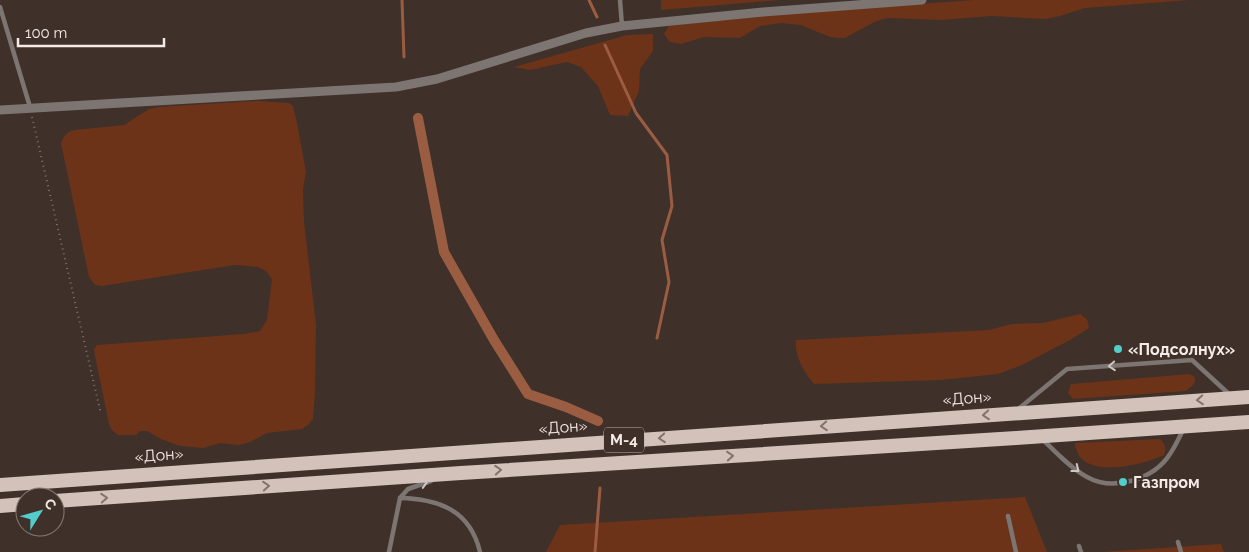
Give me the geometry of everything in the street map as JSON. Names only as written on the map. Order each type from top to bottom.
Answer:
[{"type":"highway","name":"«Дон»","points":[[0,485],[1249,397]]},
{"type":"highway","name":"М-4","points":[[65,500],[1249,422]]},
{"type":"highway","points":[[0,506],[15,505]]},
{"type":"street","points":[[0,110],[396,88],[437,79],[586,33],[622,26],[763,12],[922,0]]},
{"type":"lane","points":[[620,0],[622,26]]},
{"type":"lane","points":[[0,7],[30,107]]},
{"type":"lane","points":[[1014,413],[1067,369],[1192,360],[1233,398]]},
{"type":"lane","points":[[1040,436],[1074,468],[1088,478],[1110,483],[1126,482],[1150,474],[1161,465],[1170,454],[1185,426]]},
{"type":"lane","points":[[389,552],[400,498],[408,489],[416,485],[461,473]]},
{"type":"lane","points":[[400,498],[420,498],[438,502],[454,510],[466,522],[475,537],[480,552]]},
{"type":"lane","points":[[1008,516],[1016,552]]},
{"type":"lane","points":[[1178,542],[1181,552]]},
{"type":"lane","points":[[1079,546],[1081,552]]},
{"type":"path","points":[[30,107],[101,414]]},
{"type":"shaded area","points":[[661,0],[780,0],[661,10]]},
{"type":"shaded area","points":[[974,0],[1190,0],[1085,8],[1045,19],[991,16],[941,20],[888,18],[876,21],[845,38],[830,37],[801,25],[781,23],[760,26],[740,38],[704,37],[681,44],[670,42],[664,34],[669,26],[780,14]]},
{"type":"shaded area","points":[[653,34],[653,51],[640,69],[639,91],[628,116],[610,115],[598,86],[581,67],[567,62],[530,70],[514,67],[627,35]]},
{"type":"shaded area","points":[[258,101],[289,103],[293,106],[306,172],[303,189],[304,222],[316,325],[313,419],[302,429],[267,433],[250,442],[239,445],[220,443],[203,448],[180,446],[147,431],[140,431],[136,435],[118,435],[109,424],[95,356],[94,349],[97,345],[244,334],[260,331],[267,320],[272,279],[266,271],[258,267],[234,265],[102,286],[95,285],[89,277],[61,143],[62,140],[66,134],[75,130],[124,125],[149,109],[158,107]]},
{"type":"shaded area","points":[[1080,314],[1087,319],[1089,328],[1022,365],[998,374],[940,380],[814,384],[801,364],[796,346],[796,340],[989,330],[1012,324],[1043,323]]},
{"type":"shaded area","points":[[1189,374],[1195,377],[1195,382],[1186,391],[1073,399],[1068,393],[1071,384]]},
{"type":"shaded area","points":[[1160,439],[1165,446],[1164,455],[1142,463],[1113,467],[1099,467],[1087,463],[1079,455],[1075,443]]},
{"type":"shaded area","points":[[1025,497],[1047,552],[546,552],[560,525]]},
{"type":"shaded area","points":[[1221,544],[1224,552],[1102,552]]},
{"type":"waterway","points":[[402,0],[404,57]]},
{"type":"waterway","points":[[589,0],[597,17]]},
{"type":"waterway","points":[[605,45],[636,113],[667,155],[672,206],[662,240],[669,282],[657,338]]},
{"type":"waterway","points":[[418,118],[444,252],[494,340],[528,394],[566,407],[598,421]]},
{"type":"waterway","points":[[595,552],[600,488]]},
{"type":"place","name":"«Подсолнух»","points":[[1118,349]]},
{"type":"place","name":"Газпром","points":[[1123,482]]}]
